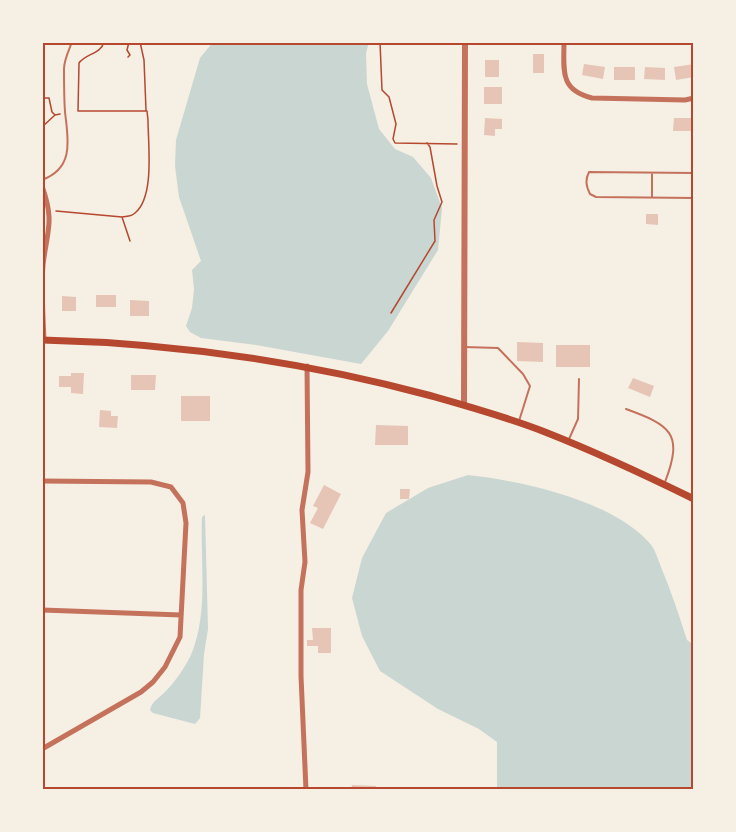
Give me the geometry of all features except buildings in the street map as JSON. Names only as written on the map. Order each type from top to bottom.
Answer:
[{"type":"main road","points":[[43,340],[122,342],[210,351],[307,366],[384,383],[519,423],[567,441],[694,499]]},
{"type":"street","points":[[464,405],[465,42]]},
{"type":"street","points":[[564,42],[564,73],[567,83],[578,95],[592,98],[686,100],[694,98]]},
{"type":"street","points":[[42,186],[50,211],[44,264],[43,340]]},
{"type":"street","points":[[306,790],[301,676],[301,590],[305,562],[302,510],[308,472],[307,366]]},
{"type":"street","points":[[42,481],[151,482],[171,487],[183,503],[186,523],[180,637],[165,667],[141,692],[42,749]]},
{"type":"street","points":[[42,610],[181,615]]},
{"type":"lane","points":[[42,180],[52,176],[67,154],[69,141],[65,113],[64,66],[72,42]]},
{"type":"lane","points":[[694,173],[589,172],[586,186],[590,194],[597,197],[694,198]]},
{"type":"lane","points":[[651,198],[652,173]]},
{"type":"lane","points":[[464,347],[498,348],[523,374],[530,386],[519,423]]},
{"type":"lane","points":[[567,441],[578,419],[579,379]]},
{"type":"lane","points":[[626,409],[657,420],[666,429],[673,442],[674,460],[664,484]]},
{"type":"path","points":[[78,111],[78,63],[81,59],[101,49],[104,42]]},
{"type":"path","points":[[123,42],[129,43],[130,55],[128,57]]},
{"type":"path","points":[[50,211],[122,217],[136,213],[148,190],[147,111],[144,60],[140,42]]},
{"type":"path","points":[[380,42],[382,90],[389,97],[396,124],[393,139],[395,143],[465,144]]},
{"type":"path","points":[[43,98],[51,100],[52,112],[55,115]]},
{"type":"path","points":[[42,127],[55,115],[78,111],[147,111]]},
{"type":"path","points":[[391,313],[435,241],[434,220],[442,202],[430,147],[427,143]]},
{"type":"path","points":[[122,217],[130,241]]},
{"type":"shaded area","points":[[213,42],[369,42],[366,53],[367,84],[379,129],[395,149],[413,157],[431,178],[442,208],[438,250],[388,331],[361,364],[256,345],[201,338],[190,332],[186,326],[192,308],[194,289],[192,270],[201,261],[179,197],[175,166],[176,140],[200,58]]},
{"type":"shaded area","points":[[468,475],[540,488],[592,505],[636,530],[652,546],[687,640],[694,645],[694,790],[497,790],[497,742],[479,729],[438,709],[380,671],[362,636],[352,598],[362,558],[386,513],[428,488]]},
{"type":"shaded area","points":[[205,515],[208,629],[200,718],[195,724],[153,713],[150,710],[154,702],[176,680],[191,655],[197,639],[202,605],[202,517]]}]
